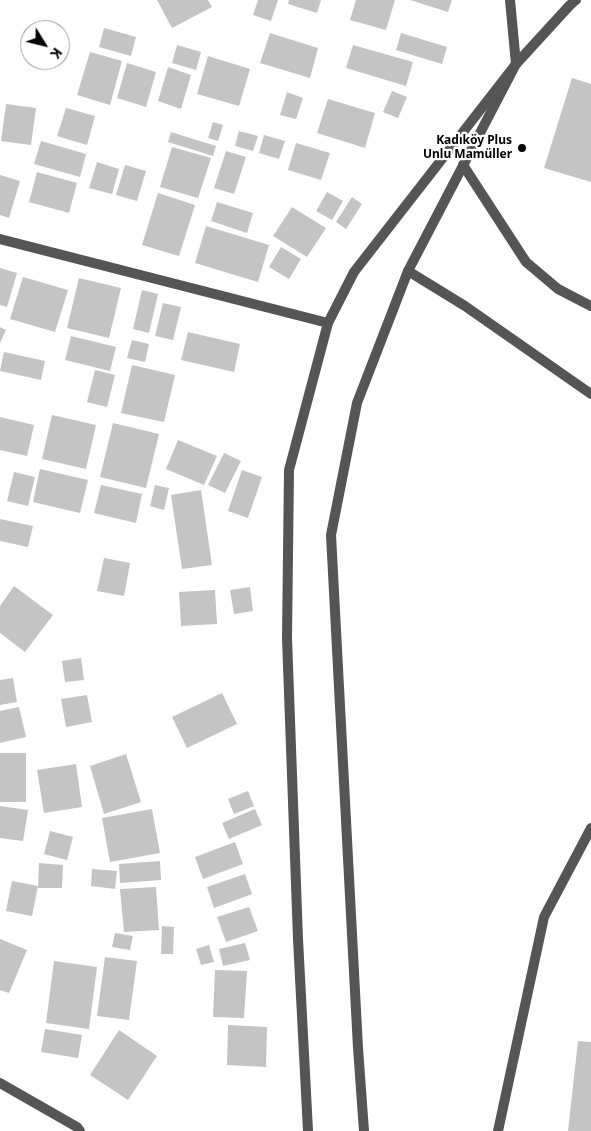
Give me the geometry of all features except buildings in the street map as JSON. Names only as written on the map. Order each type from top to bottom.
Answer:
[{"type":"street","points":[[364,1131],[331,535],[357,403],[408,271],[516,64],[510,0]]},
{"type":"street","points":[[308,1131],[298,939],[287,638],[289,470],[328,323],[354,272],[516,64],[576,0]]},
{"type":"street","points":[[463,166],[526,262],[558,289],[591,306]]},
{"type":"street","points":[[0,239],[328,323]]},
{"type":"street","points":[[408,271],[465,306],[591,394]]},
{"type":"street","points":[[498,1131],[544,917],[591,828]]},
{"type":"street","points":[[0,1083],[77,1127],[80,1131]]},
{"type":"place","name":"Kadıköy Plus Unlu Mamüller","points":[[522,148]]}]
